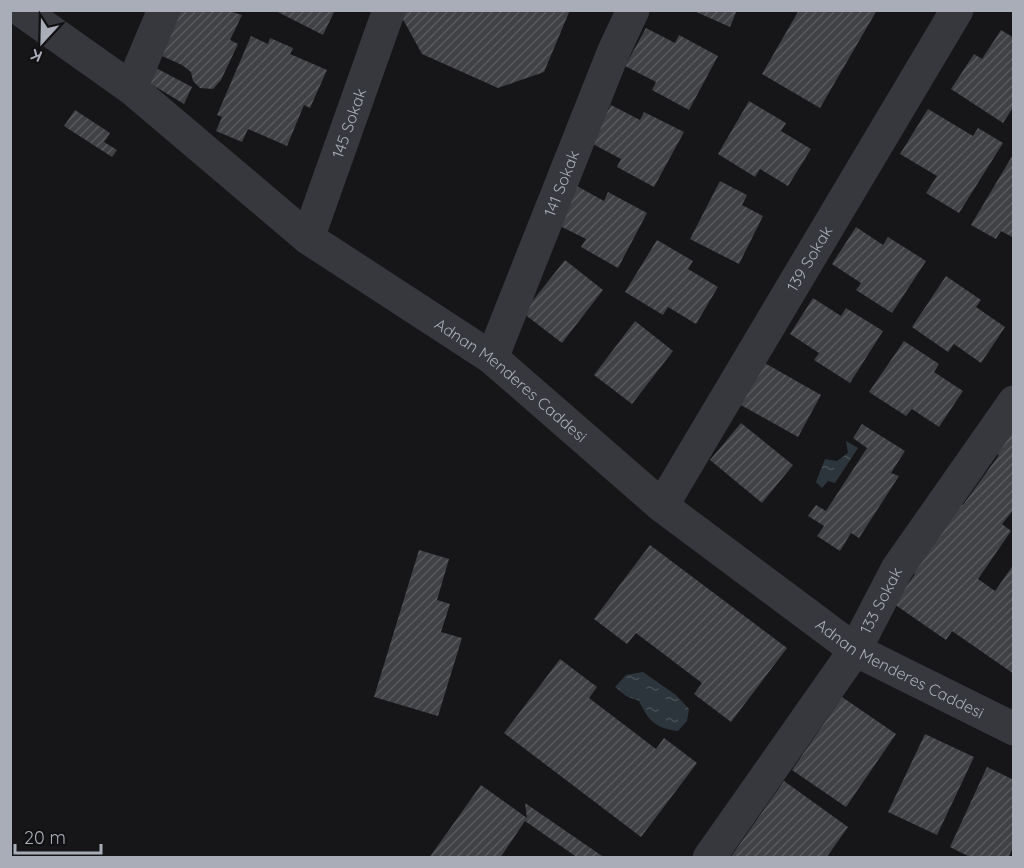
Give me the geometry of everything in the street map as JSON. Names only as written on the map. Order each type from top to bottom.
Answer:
[{"type":"street","name":"Adnan Menderes Caddesi","points":[[21,10],[131,88],[308,238],[492,358],[662,506],[855,650],[1014,729]]},
{"type":"street","points":[[131,88],[164,10]]},
{"type":"street","name":"145 Sokak","points":[[308,238],[389,10]]},
{"type":"street","name":"141 Sokak","points":[[492,358],[613,53],[633,10]]},
{"type":"street","name":"139 Sokak","points":[[662,506],[957,10]]},
{"type":"street","name":"133 Sokak","points":[[709,858],[855,650],[897,569],[1014,402]]},
{"type":"water","points":[[846,441],[858,448],[835,483],[828,481],[822,488],[816,482],[825,459],[837,461],[848,453]]},
{"type":"water","points":[[643,672],[676,695],[689,709],[687,721],[678,731],[654,723],[639,701],[626,696],[615,687],[626,675]]},
{"type":"building","points":[[174,10],[226,10],[242,15],[230,40],[238,44],[221,80],[213,89],[200,88],[193,81],[191,72],[162,56],[156,68],[192,87],[184,104],[141,78]]},
{"type":"building","points":[[274,10],[335,10],[323,35]]},
{"type":"building","points":[[401,10],[570,10],[544,72],[498,88],[422,54],[400,14]]},
{"type":"building","points":[[692,10],[737,10],[730,27]]},
{"type":"building","points":[[799,10],[877,10],[820,108],[762,74]]},
{"type":"building","points":[[646,28],[675,43],[679,35],[718,56],[689,110],[652,90],[656,82],[625,66]]},
{"type":"building","points":[[1001,30],[1014,38],[1014,106],[1003,123],[951,89],[974,54],[982,59]]},
{"type":"building","points":[[251,36],[268,44],[270,38],[293,48],[290,54],[327,70],[310,108],[304,105],[287,146],[248,129],[242,142],[216,131],[222,117],[217,115]]},
{"type":"building","points":[[749,101],[786,123],[781,131],[811,149],[788,186],[760,169],[755,177],[718,154]]},
{"type":"building","points":[[611,105],[640,120],[644,112],[684,132],[654,187],[617,167],[621,159],[591,143]]},
{"type":"building","points":[[928,109],[973,136],[978,128],[1003,143],[959,213],[926,193],[937,176],[900,154]]},
{"type":"building","points":[[75,110],[110,133],[104,142],[117,150],[112,157],[64,126]]},
{"type":"building","points":[[1014,153],[1014,238],[1001,231],[996,239],[971,225]]},
{"type":"building","points":[[720,181],[747,195],[742,205],[763,216],[739,264],[690,239]]},
{"type":"building","points":[[575,185],[604,201],[608,192],[647,213],[618,268],[581,247],[586,239],[554,223]]},
{"type":"building","points":[[856,227],[883,245],[888,237],[926,261],[892,313],[856,290],[861,283],[832,264]]},
{"type":"building","points":[[657,240],[693,261],[688,269],[718,287],[696,324],[668,307],[663,315],[625,292]]},
{"type":"building","points":[[565,260],[603,290],[562,343],[523,313]]},
{"type":"building","points":[[946,276],[981,300],[976,307],[1005,327],[981,363],[954,344],[948,352],[912,327]]},
{"type":"building","points":[[813,298],[841,316],[846,308],[883,331],[850,383],[814,360],[819,353],[790,334]]},
{"type":"building","points":[[635,321],[673,351],[632,404],[594,375]]},
{"type":"building","points":[[904,341],[939,364],[934,372],[963,391],[939,427],[912,409],[906,416],[869,392]]},
{"type":"building","points":[[763,362],[821,395],[798,437],[739,404]]},
{"type":"building","points":[[1014,415],[1014,509],[1002,524],[1011,531],[978,579],[995,591],[1014,564],[1014,674],[952,631],[946,640],[894,604],[915,574],[907,569],[955,500],[963,505],[999,455],[990,449]]},
{"type":"building","points":[[741,423],[793,465],[762,503],[710,460]]},
{"type":"building","points":[[862,424],[905,451],[891,473],[899,476],[859,538],[851,533],[840,551],[817,536],[824,526],[808,516],[816,505],[826,511],[867,448],[853,438]]},
{"type":"building","points":[[650,545],[787,648],[731,722],[694,694],[702,683],[636,633],[627,644],[594,619]]},
{"type":"building","points":[[419,550],[449,559],[437,600],[450,604],[441,632],[462,638],[438,716],[374,697]]},
{"type":"building","points":[[560,659],[597,687],[589,698],[656,749],[664,738],[697,763],[641,837],[504,733]]},
{"type":"building","points":[[842,697],[896,734],[846,807],[792,770]]},
{"type":"building","points":[[925,734],[974,757],[937,835],[888,812]]},
{"type":"building","points":[[987,767],[1014,780],[1014,845],[1008,858],[972,858],[950,847]]},
{"type":"building","points":[[784,781],[848,827],[826,858],[730,858]]},
{"type":"building","points":[[481,785],[527,818],[525,803],[605,858],[578,858],[525,821],[500,858],[429,858]]}]
